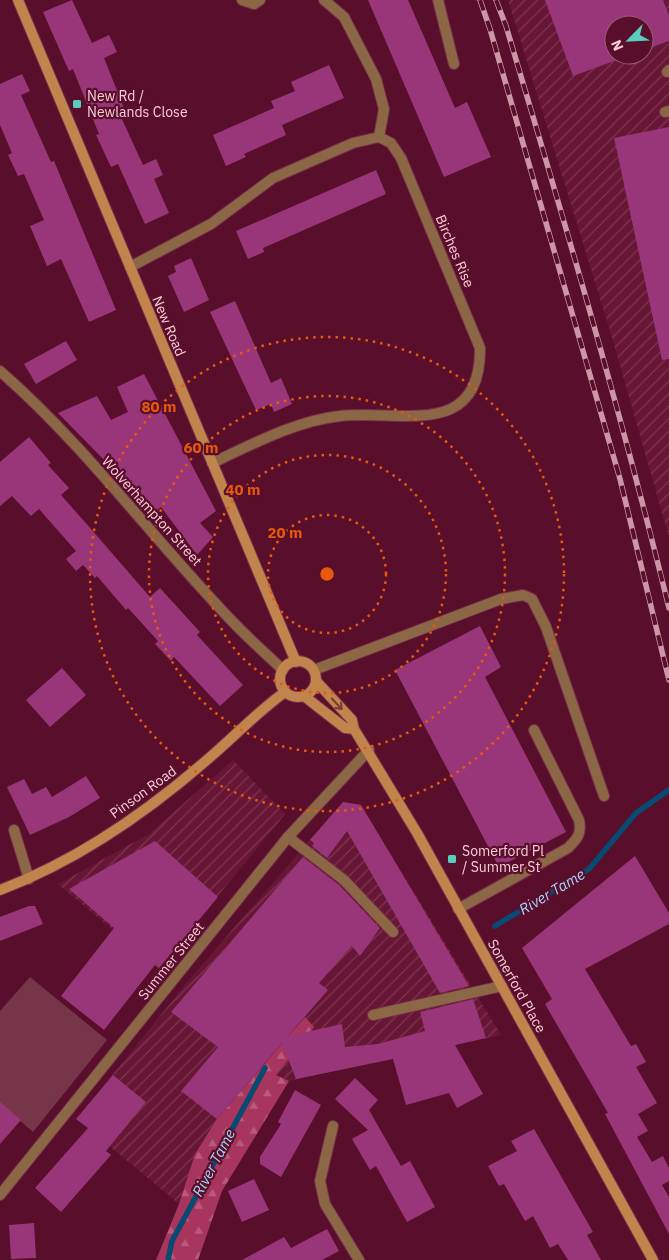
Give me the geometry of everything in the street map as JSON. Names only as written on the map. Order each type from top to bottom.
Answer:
[{"type":"main road","name":"New Road","points":[[18,0],[296,662]]},
{"type":"main road","points":[[296,662],[307,664],[314,670],[316,681],[313,689],[304,696],[292,696],[285,692],[280,677],[283,670],[288,664],[296,662]]},
{"type":"main road","name":"Somerford Place","points":[[316,681],[352,720],[354,729],[369,750],[654,1260]]},
{"type":"main road","name":"Pinson Road","points":[[0,890],[28,879],[95,843],[155,804],[210,758],[263,708],[285,692]]},
{"type":"main road","name":"Somerford Place","points":[[304,696],[345,728],[354,729]]},
{"type":"street","points":[[242,0],[254,4],[260,0]]},
{"type":"street","points":[[130,267],[211,224],[273,178],[353,143],[379,137],[384,109],[376,79],[344,17],[324,0]]},
{"type":"street","points":[[438,0],[454,64]]},
{"type":"street","name":"Birches Rise","points":[[212,463],[282,431],[340,416],[427,416],[453,409],[463,400],[476,380],[480,362],[480,348],[401,158],[391,143],[379,137]]},
{"type":"street","name":"Wolverhampton Street","points":[[0,371],[28,396],[118,491],[230,619],[283,670]]},
{"type":"street","points":[[314,670],[501,599],[523,595],[532,599],[546,627],[604,796]]},
{"type":"street","points":[[458,909],[568,848],[578,838],[581,829],[580,820],[534,730]]},
{"type":"street","name":"Summer Street","points":[[0,1195],[288,837],[369,750]]},
{"type":"street","points":[[14,830],[28,879]]},
{"type":"street","points":[[288,837],[344,880],[393,932]]},
{"type":"street","points":[[373,1015],[502,986]]},
{"type":"street","points":[[334,1126],[320,1181],[325,1204],[359,1260]]},
{"type":"shaded area","points":[[508,0],[669,0],[669,537],[611,334]]},
{"type":"shaded area","points":[[233,760],[285,814],[159,968],[58,884],[149,834]]},
{"type":"shaded area","points":[[343,802],[361,805],[501,1035],[289,1081],[275,1075],[314,1027],[195,1154],[179,1204],[77,1119],[188,981]]},
{"type":"shaded area","points":[[30,977],[107,1040],[33,1132],[0,1103],[0,1011]]},
{"type":"green space","points":[[305,1017],[314,1027],[276,1075],[289,1081],[222,1191],[198,1260],[156,1260],[179,1204],[195,1154],[217,1119]]},
{"type":"building","points":[[72,0],[92,43],[109,35],[117,52],[104,58],[126,113],[120,115],[143,165],[156,159],[163,175],[154,179],[169,213],[145,224],[118,164],[111,167],[96,135],[99,134],[73,69],[69,71],[43,12]]},
{"type":"building","points":[[368,0],[408,0],[455,108],[467,102],[491,157],[444,177]]},
{"type":"building","points":[[545,0],[663,0],[669,15],[669,41],[654,46],[654,15],[604,15],[604,65],[573,76]]},
{"type":"building","points":[[329,65],[344,98],[282,125],[286,135],[244,154],[246,157],[226,166],[213,135],[274,108],[271,101],[295,91],[291,82]]},
{"type":"building","points":[[22,74],[30,91],[21,95],[51,162],[54,161],[116,310],[89,322],[61,259],[47,266],[30,226],[44,220],[24,174],[18,176],[8,155],[12,153],[0,125],[0,84]]},
{"type":"building","points":[[669,127],[669,359],[662,360],[614,138]]},
{"type":"building","points":[[376,170],[386,194],[263,248],[264,252],[248,259],[236,231]]},
{"type":"building","points":[[191,258],[209,300],[184,312],[168,276],[176,272],[174,266]]},
{"type":"building","points":[[235,301],[271,383],[281,378],[292,404],[274,412],[271,404],[256,410],[210,312]]},
{"type":"building","points":[[66,341],[77,360],[36,384],[24,364]]},
{"type":"building","points":[[144,374],[216,511],[200,523],[213,537],[197,555],[161,507],[155,512],[58,413],[97,396],[111,420],[128,412],[117,387]]},
{"type":"building","points":[[29,437],[51,463],[48,465],[69,488],[61,495],[150,597],[160,588],[200,632],[197,635],[243,685],[220,706],[174,657],[171,661],[155,644],[158,641],[128,608],[126,610],[97,576],[95,578],[83,565],[76,571],[66,559],[76,551],[39,509],[31,516],[12,496],[0,506],[0,462]]},
{"type":"building","points":[[480,626],[501,667],[485,677],[566,832],[499,867],[395,670]]},
{"type":"building","points":[[62,668],[86,695],[50,727],[26,700]]},
{"type":"building","points":[[86,776],[100,798],[69,817],[30,835],[7,787],[24,779],[32,794],[46,787],[52,797]]},
{"type":"building","points":[[343,802],[361,805],[469,986],[440,993],[347,831],[327,858],[312,846],[314,843],[310,840]]},
{"type":"building","points":[[155,841],[218,897],[159,968],[155,965],[104,1030],[61,996],[114,928],[69,889]]},
{"type":"building","points":[[635,856],[669,913],[669,924],[585,969],[631,1046],[636,1044],[646,1062],[636,1067],[657,1103],[638,1114],[648,1131],[637,1137],[652,1162],[663,1156],[669,1168],[669,1181],[662,1185],[669,1197],[669,1234],[605,1114],[608,1113],[545,1004],[552,999],[522,948]]},
{"type":"building","points":[[303,857],[339,885],[380,928],[360,956],[352,946],[319,983],[328,990],[288,1036],[342,1024],[345,1047],[378,1044],[425,1031],[420,1012],[473,999],[486,1038],[455,1045],[483,1094],[457,1108],[449,1093],[406,1105],[393,1059],[296,1079],[282,1043],[217,1119],[181,1091],[218,1047],[171,1012]]},
{"type":"building","points":[[29,906],[35,906],[43,924],[0,941],[0,917]]},
{"type":"building","points":[[113,1075],[146,1102],[106,1151],[111,1155],[61,1212],[35,1188],[88,1128],[76,1119]]},
{"type":"building","points":[[355,1078],[378,1100],[369,1110],[401,1166],[410,1161],[435,1207],[407,1222],[376,1166],[370,1170],[352,1139],[368,1130],[335,1099]]},
{"type":"building","points":[[295,1090],[321,1105],[281,1177],[260,1164],[260,1157],[281,1124],[278,1122]]},
{"type":"building","points":[[0,1102],[21,1120],[0,1144]]},
{"type":"building","points":[[534,1129],[593,1232],[587,1235],[601,1260],[568,1260],[558,1244],[550,1248],[533,1216],[525,1221],[504,1184],[499,1186],[488,1166],[517,1151],[511,1141]]},
{"type":"building","points":[[254,1179],[269,1210],[242,1222],[228,1191]]},
{"type":"building","points":[[34,1223],[36,1258],[11,1259],[9,1225]]},
{"type":"building","points":[[327,1229],[339,1251],[322,1260],[242,1260],[284,1237],[291,1248]]},
{"type":"waterway","name":"River Tame","points":[[495,926],[589,869],[636,813],[669,790]]},
{"type":"waterway","name":"River Tame","points":[[168,1260],[172,1241],[265,1068]]},
{"type":"railway","points":[[480,0],[620,479],[669,680]]},
{"type":"railway","points":[[496,0],[506,26],[591,316],[669,608]]},
{"type":"place","name":"New Rd / Newlands Close","points":[[77,104]]},
{"type":"place","name":"Somerford Pl / Summer St","points":[[452,859]]}]
